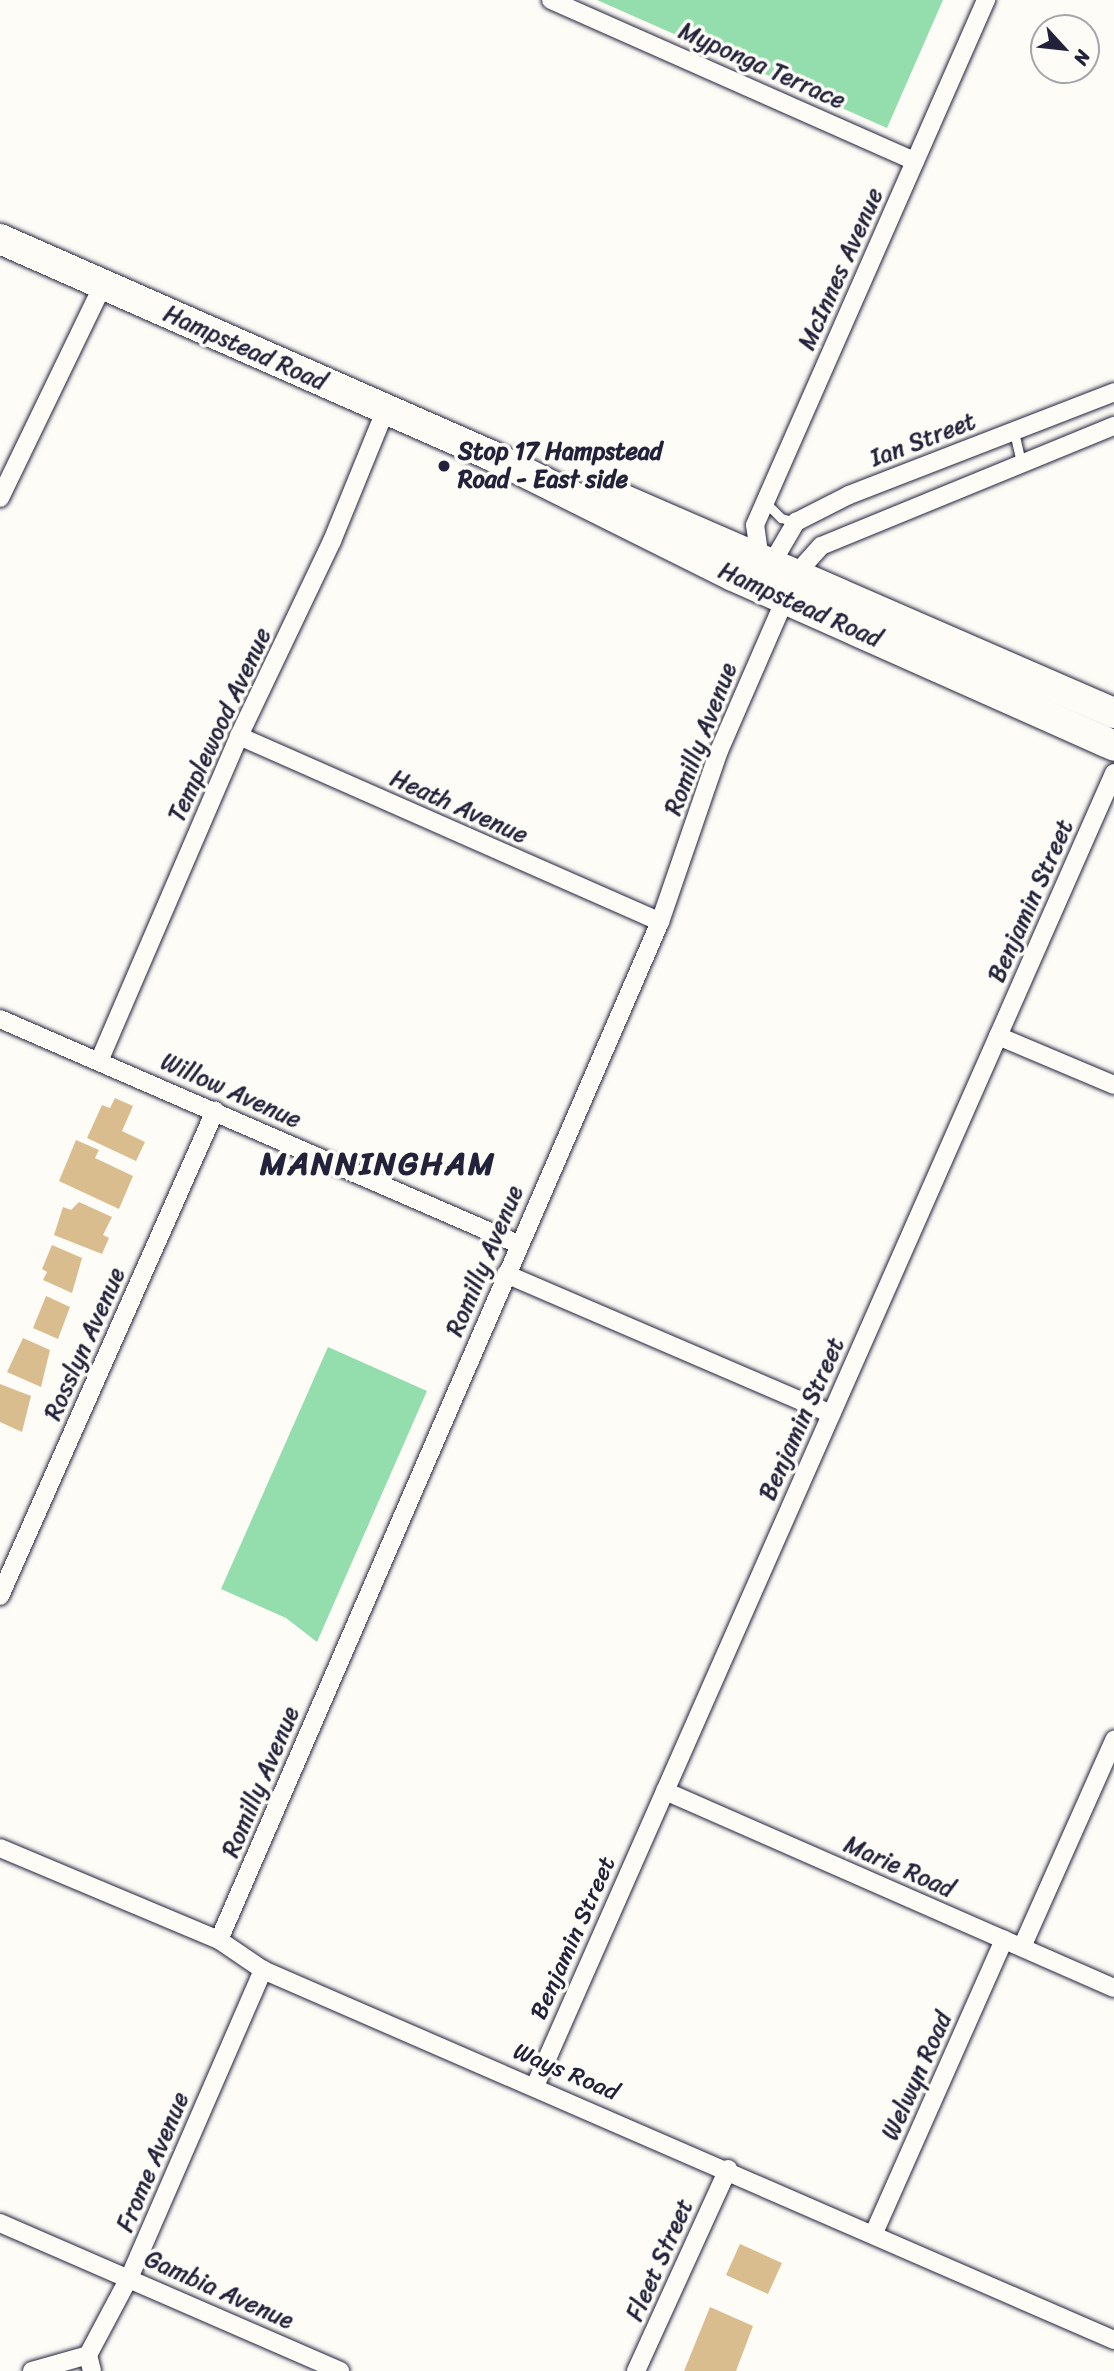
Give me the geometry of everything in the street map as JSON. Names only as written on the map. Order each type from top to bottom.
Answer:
[{"type":"highway","name":"Hampstead Road","points":[[0,239],[490,455],[733,576],[778,574],[1114,713]]},
{"type":"highway","name":"Hampstead Road","points":[[490,455],[579,479],[778,574],[1114,746]]},
{"type":"highway","points":[[733,576],[778,574]]},
{"type":"street","name":"Myponga Terrace","points":[[551,0],[915,161]]},
{"type":"street","name":"McInnes Avenue","points":[[778,574],[755,525],[986,0]]},
{"type":"street","points":[[0,498],[103,285]]},
{"type":"street","name":"Ian Street","points":[[796,522],[849,495],[1114,392]]},
{"type":"street","name":"Templewood Avenue","points":[[100,1059],[239,736],[317,576],[385,411]]},
{"type":"street","points":[[778,574],[821,546],[1114,426]]},
{"type":"street","points":[[778,574],[796,522]]},
{"type":"street","name":"Romilly Avenue","points":[[219,1940],[518,1244],[660,922],[778,574]]},
{"type":"street","name":"Heath Avenue","points":[[239,736],[660,922]]},
{"type":"street","name":"Benjamin Street","points":[[535,2086],[1114,773]]},
{"type":"street","name":"Willow Avenue","points":[[0,1019],[100,1059],[518,1244]]},
{"type":"street","points":[[998,1036],[1114,1085]]},
{"type":"street","name":"Rosslyn Avenue","points":[[0,1596],[215,1111]]},
{"type":"street","points":[[506,1274],[831,1414]]},
{"type":"street","points":[[1022,1947],[1114,1740]]},
{"type":"street","name":"Marie Road","points":[[665,1791],[1114,1988]]},
{"type":"street","name":"Ways Road","points":[[0,1848],[219,1940],[263,1970],[728,2169],[1114,2340]]},
{"type":"street","name":"Welwyn Road","points":[[874,2233],[1004,1940]]},
{"type":"street","name":"Frome Avenue","points":[[90,2363],[263,1970]]},
{"type":"street","name":"Fleet Street","points":[[636,2371],[728,2169]]},
{"type":"street","name":"Gambia Avenue","points":[[0,2224],[130,2276],[340,2371]]},
{"type":"street","points":[[32,2371],[90,2363]]},
{"type":"lane","points":[[1014,432],[1021,463]]},
{"type":"lane","points":[[765,502],[782,518],[796,522]]},
{"type":"green space","points":[[597,0],[943,0],[887,128]]},
{"type":"green space","points":[[328,1347],[427,1391],[317,1642],[286,1618],[221,1589]]},
{"type":"building","points":[[115,1098],[133,1106],[122,1131],[145,1142],[136,1161],[87,1138],[102,1105],[110,1108]]},
{"type":"building","points":[[76,1140],[99,1150],[95,1158],[133,1176],[119,1209],[59,1181]]},
{"type":"building","points":[[79,1202],[112,1217],[103,1235],[109,1238],[102,1254],[54,1235],[63,1207],[71,1210]]},
{"type":"building","points":[[52,1245],[82,1258],[72,1293],[43,1280],[47,1272],[42,1269]]},
{"type":"building","points":[[46,1296],[70,1307],[58,1339],[33,1328]]},
{"type":"building","points":[[23,1338],[50,1350],[41,1387],[7,1372]]},
{"type":"building","points":[[0,1384],[31,1396],[22,1432],[0,1422]]},
{"type":"building","points":[[740,2244],[782,2263],[768,2294],[726,2275]]},
{"type":"building","points":[[710,2307],[753,2326],[736,2371],[684,2371]]},
{"type":"place","name":"Stop 17 Hampstead Road - East side","points":[[444,466]]},
{"type":"district","name":"MANNINGHAM","points":[[378,1164]]}]
